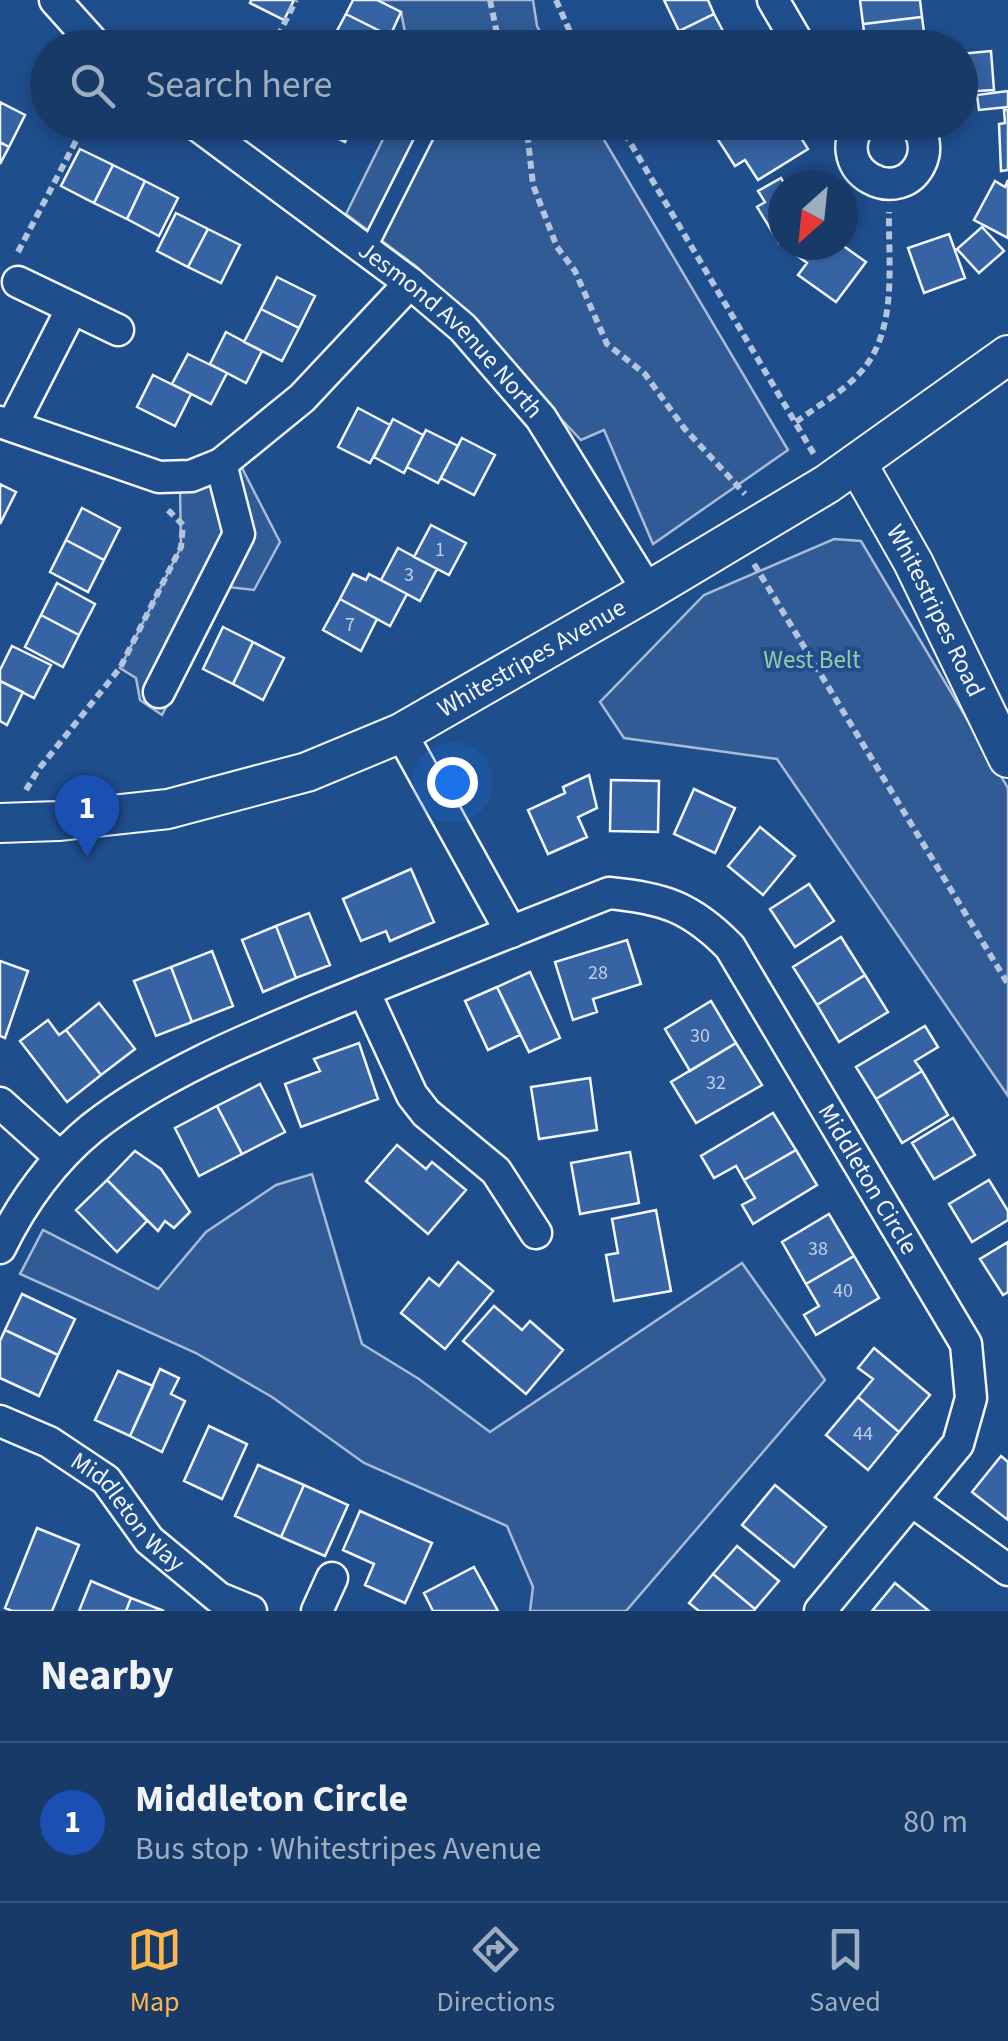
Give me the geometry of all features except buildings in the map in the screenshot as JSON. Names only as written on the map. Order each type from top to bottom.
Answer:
[{"type":"street","points":[[55,0],[82,30]]},
{"type":"street","points":[[773,0],[791,30]]},
{"type":"street","name":"Jesmond Avenue North","points":[[217,140],[463,328],[542,418],[648,592]]},
{"type":"street","points":[[853,140],[853,158],[867,178],[889,184],[914,174],[925,150],[923,140]]},
{"type":"street","points":[[16,271],[72,308],[118,330]]},
{"type":"street","points":[[72,308],[6,424],[159,477],[191,476],[220,464],[302,398],[410,284]]},
{"type":"street","name":"Whitestripes Avenue","points":[[3,823],[168,808],[306,772],[401,733],[738,538],[825,467],[1008,355]]},
{"type":"street","points":[[159,692],[240,534],[220,464]]},
{"type":"street","name":"Whitestripes Road","points":[[825,467],[913,562],[1008,758]]},
{"type":"street","points":[[401,733],[511,932]]},
{"type":"street","name":"Middleton Circle","points":[[0,1248],[14,1220],[60,1157],[94,1127],[160,1085],[260,1034],[609,893],[646,897],[682,908],[708,924],[730,947],[966,1344],[971,1398],[958,1444],[820,1611]]},
{"type":"street","points":[[364,991],[412,1094],[426,1113],[496,1171],[536,1233]]},
{"type":"street","points":[[0,1103],[60,1157]]},
{"type":"street","name":"Middleton Way","points":[[0,1421],[49,1442],[106,1480],[149,1540],[219,1598],[251,1611]]},
{"type":"street","points":[[912,1501],[1008,1570]]},
{"type":"street","points":[[317,1611],[332,1578]]},
{"type":"lane","points":[[366,253],[423,140]]},
{"type":"path","points":[[281,30],[296,0]]},
{"type":"path","points":[[490,0],[496,30]]},
{"type":"path","points":[[556,0],[570,30]]},
{"type":"path","points":[[16,271],[76,140]]},
{"type":"path","points":[[528,140],[534,185],[557,247],[575,271],[607,344],[645,374],[684,428],[746,494],[758,491]]},
{"type":"path","points":[[629,140],[825,467]]},
{"type":"path","points":[[796,422],[858,375],[875,351],[886,323],[889,184]]},
{"type":"path","points":[[3,823],[38,770],[120,668],[180,547],[183,524],[152,493],[159,477]]},
{"type":"path","points":[[738,538],[1008,984]]},
{"type":"shaded area","points":[[377,0],[533,0],[539,30],[405,30],[401,12]]},
{"type":"shaded area","points":[[383,140],[604,140],[788,450],[653,544],[604,430],[581,440],[417,267],[346,214]]},
{"type":"shaded area","points":[[242,468],[280,542],[254,590],[229,587],[162,715],[140,700],[136,678],[120,668],[181,547],[180,487]]},
{"type":"shaded area","name":"West Belt","points":[[834,539],[861,541],[1008,788],[1008,1096],[777,759],[624,738],[600,702],[704,595]]},
{"type":"shaded area","points":[[312,1174],[362,1344],[419,1379],[490,1432],[742,1263],[825,1380],[626,1611],[530,1611],[533,1587],[507,1526],[364,1463],[272,1397],[196,1353],[20,1274],[43,1230],[158,1289],[206,1232],[276,1185]]},
{"type":"place","name":"Middleton Circle","points":[[87,857]]}]
